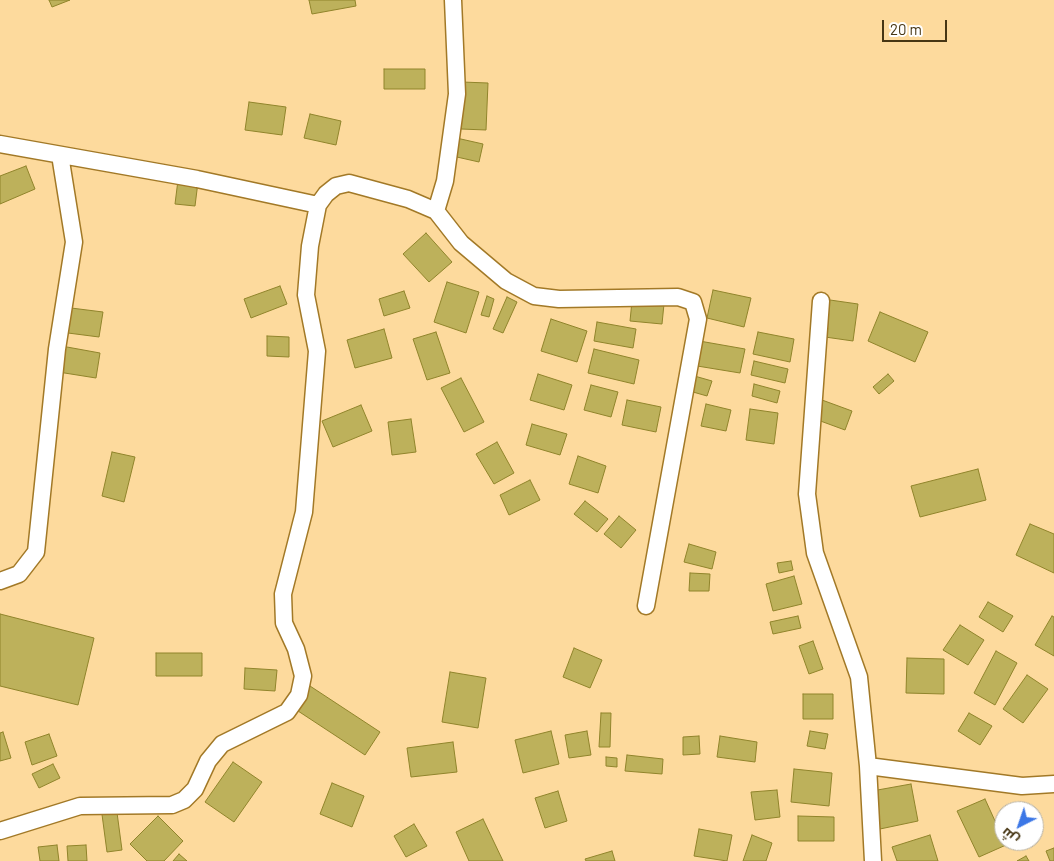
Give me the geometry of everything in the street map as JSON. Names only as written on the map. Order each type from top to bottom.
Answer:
[{"type":"street","points":[[436,211],[445,181],[457,94],[453,0]]},
{"type":"street","points":[[1,145],[196,179],[318,205]]},
{"type":"street","points":[[0,581],[18,574],[36,552],[57,348],[74,242],[60,155]]},
{"type":"street","points":[[0,831],[80,806],[172,805],[184,800],[194,790],[208,761],[222,744],[287,712],[299,695],[303,676],[296,649],[284,623],[283,594],[304,512],[318,351],[306,295],[310,246],[318,205],[336,186],[349,183],[408,199],[436,211],[461,243],[506,281],[534,296],[559,299],[678,297],[693,302],[698,319],[646,606]]},
{"type":"street","points":[[821,301],[807,494],[815,553],[859,677],[868,766],[872,861]]},
{"type":"street","points":[[868,766],[1013,785],[1054,784]]},
{"type":"building","points":[[49,0],[70,0],[52,7]]},
{"type":"building","points":[[309,0],[355,0],[356,6],[312,14]]},
{"type":"building","points":[[384,69],[425,69],[425,89],[384,89]]},
{"type":"building","points":[[462,82],[488,83],[486,130],[461,129]]},
{"type":"building","points":[[249,102],[286,107],[282,135],[245,130]]},
{"type":"building","points":[[310,114],[341,121],[336,145],[304,138]]},
{"type":"building","points":[[452,137],[483,144],[479,162],[448,155]]},
{"type":"building","points":[[26,166],[35,189],[0,204],[0,176]]},
{"type":"building","points":[[178,180],[198,182],[195,206],[175,204]]},
{"type":"building","points":[[426,233],[452,262],[429,282],[403,254]]},
{"type":"building","points":[[447,282],[479,292],[466,333],[434,322]]},
{"type":"building","points":[[280,286],[287,304],[251,318],[244,299]]},
{"type":"building","points":[[713,290],[751,298],[744,327],[707,318]]},
{"type":"building","points":[[404,291],[410,308],[384,316],[379,299]]},
{"type":"building","points":[[487,296],[494,299],[489,317],[481,315]]},
{"type":"building","points":[[507,297],[517,302],[503,333],[493,329]]},
{"type":"building","points":[[816,298],[858,304],[853,341],[811,335]]},
{"type":"building","points":[[632,301],[664,304],[662,324],[630,321]]},
{"type":"building","points":[[71,308],[103,312],[99,337],[68,333]]},
{"type":"building","points":[[880,312],[928,332],[915,362],[868,341]]},
{"type":"building","points":[[551,319],[587,331],[577,362],[541,351]]},
{"type":"building","points":[[597,322],[636,329],[633,348],[594,341]]},
{"type":"building","points":[[384,329],[392,358],[355,368],[347,340]]},
{"type":"building","points":[[436,332],[450,373],[427,380],[413,339]]},
{"type":"building","points":[[758,332],[794,339],[790,362],[753,354]]},
{"type":"building","points":[[267,336],[289,337],[289,357],[267,356]]},
{"type":"building","points":[[688,339],[745,349],[740,373],[685,364]]},
{"type":"building","points":[[56,345],[100,353],[96,378],[52,371]]},
{"type":"building","points":[[594,349],[639,360],[634,384],[588,373]]},
{"type":"building","points":[[754,361],[788,369],[785,383],[751,375]]},
{"type":"building","points":[[684,373],[712,381],[707,396],[679,388]]},
{"type":"building","points":[[538,374],[572,385],[564,410],[530,400]]},
{"type":"building","points":[[888,374],[894,381],[879,394],[873,387]]},
{"type":"building","points":[[461,378],[484,422],[464,432],[441,388]]},
{"type":"building","points":[[754,384],[780,391],[777,403],[752,396]]},
{"type":"building","points":[[591,385],[618,392],[611,417],[584,410]]},
{"type":"building","points":[[627,400],[661,407],[656,432],[622,425]]},
{"type":"building","points":[[822,400],[852,411],[845,430],[815,419]]},
{"type":"building","points":[[706,404],[731,410],[726,431],[701,426]]},
{"type":"building","points":[[361,405],[372,431],[333,447],[322,421]]},
{"type":"building","points":[[750,409],[778,413],[774,444],[746,440]]},
{"type":"building","points":[[411,419],[416,452],[392,455],[388,422]]},
{"type":"building","points":[[532,424],[567,434],[560,455],[526,445]]},
{"type":"building","points":[[497,442],[514,473],[494,484],[476,454]]},
{"type":"building","points":[[112,452],[135,457],[124,502],[102,496]]},
{"type":"building","points":[[578,456],[606,466],[598,493],[569,484]]},
{"type":"building","points":[[978,469],[986,500],[920,517],[911,486]]},
{"type":"building","points":[[530,480],[540,500],[509,515],[500,495]]},
{"type":"building","points":[[585,501],[608,519],[597,532],[574,514]]},
{"type":"building","points":[[619,516],[636,530],[621,548],[604,534]]},
{"type":"building","points":[[1030,524],[1054,534],[1054,573],[1016,555]]},
{"type":"building","points":[[689,544],[716,552],[712,569],[684,562]]},
{"type":"building","points":[[791,561],[793,570],[779,573],[777,563]]},
{"type":"building","points":[[690,573],[710,574],[709,591],[689,591]]},
{"type":"building","points":[[794,576],[802,604],[773,611],[766,584]]},
{"type":"building","points":[[988,602],[1013,616],[1003,632],[979,617]]},
{"type":"building","points":[[0,614],[94,638],[78,705],[0,686]]},
{"type":"building","points":[[798,616],[801,628],[773,634],[770,622]]},
{"type":"building","points":[[1052,616],[1054,617],[1054,656],[1035,645]]},
{"type":"building","points":[[960,625],[984,640],[968,665],[943,650]]},
{"type":"building","points":[[813,641],[823,669],[809,674],[799,646]]},
{"type":"building","points":[[574,648],[602,660],[590,688],[563,677]]},
{"type":"building","points":[[996,651],[1017,663],[995,705],[974,693]]},
{"type":"building","points":[[156,653],[202,653],[202,676],[156,676]]},
{"type":"building","points":[[907,658],[944,659],[944,694],[906,693]]},
{"type":"building","points":[[245,668],[277,670],[275,691],[244,689]]},
{"type":"building","points":[[450,672],[486,678],[478,728],[442,722]]},
{"type":"building","points":[[1027,675],[1048,689],[1023,723],[1003,709]]},
{"type":"building","points":[[310,686],[380,732],[365,755],[295,709]]},
{"type":"building","points":[[803,694],[833,694],[833,719],[803,719]]},
{"type":"building","points":[[601,713],[611,713],[610,747],[599,747]]},
{"type":"building","points":[[969,713],[992,726],[980,745],[958,731]]},
{"type":"building","points":[[551,731],[559,764],[523,773],[515,740]]},
{"type":"building","points":[[587,731],[591,755],[569,758],[565,735]]},
{"type":"building","points":[[810,731],[828,734],[825,749],[807,746]]},
{"type":"building","points":[[3,732],[11,758],[0,761],[0,733]]},
{"type":"building","points":[[49,734],[57,756],[32,765],[25,742]]},
{"type":"building","points":[[699,736],[700,754],[683,755],[683,737]]},
{"type":"building","points":[[720,736],[757,742],[755,762],[717,757]]},
{"type":"building","points":[[453,742],[457,772],[411,777],[407,748]]},
{"type":"building","points":[[627,755],[663,759],[662,774],[625,771]]},
{"type":"building","points":[[606,757],[617,758],[617,767],[606,766]]},
{"type":"building","points":[[233,762],[262,782],[234,822],[205,802]]},
{"type":"building","points":[[53,764],[60,778],[39,788],[32,774]]},
{"type":"building","points":[[794,769],[832,773],[829,806],[791,802]]},
{"type":"building","points":[[332,783],[364,796],[352,827],[320,814]]},
{"type":"building","points":[[911,784],[918,821],[880,829],[872,791]]},
{"type":"building","points":[[777,790],[780,817],[755,820],[751,792]]},
{"type":"building","points":[[558,791],[567,821],[545,828],[535,798]]},
{"type":"building","points":[[985,799],[994,819],[994,850],[979,857],[957,811]]},
{"type":"building","points":[[116,805],[122,850],[107,852],[101,807]]},
{"type":"building","points":[[158,816],[183,841],[164,861],[147,861],[130,844]]},
{"type":"building","points":[[798,816],[834,817],[834,841],[798,841]]},
{"type":"building","points":[[483,819],[503,861],[469,861],[456,832]]},
{"type":"building","points":[[414,824],[427,846],[406,857],[394,836]]},
{"type":"building","points":[[699,829],[732,835],[727,861],[694,856]]},
{"type":"building","points":[[752,835],[772,843],[766,861],[743,861]]},
{"type":"building","points":[[930,835],[938,861],[897,861],[892,847]]},
{"type":"building","points":[[57,845],[59,861],[40,861],[38,847]]},
{"type":"building","points":[[86,845],[87,861],[68,861],[67,846]]},
{"type":"building","points":[[1054,848],[1054,861],[1050,861],[1046,851]]},
{"type":"building","points":[[612,851],[615,861],[586,861],[585,859]]},
{"type":"building","points":[[179,854],[187,861],[173,861]]},
{"type":"building","points":[[1026,856],[1029,861],[1017,861]]}]
